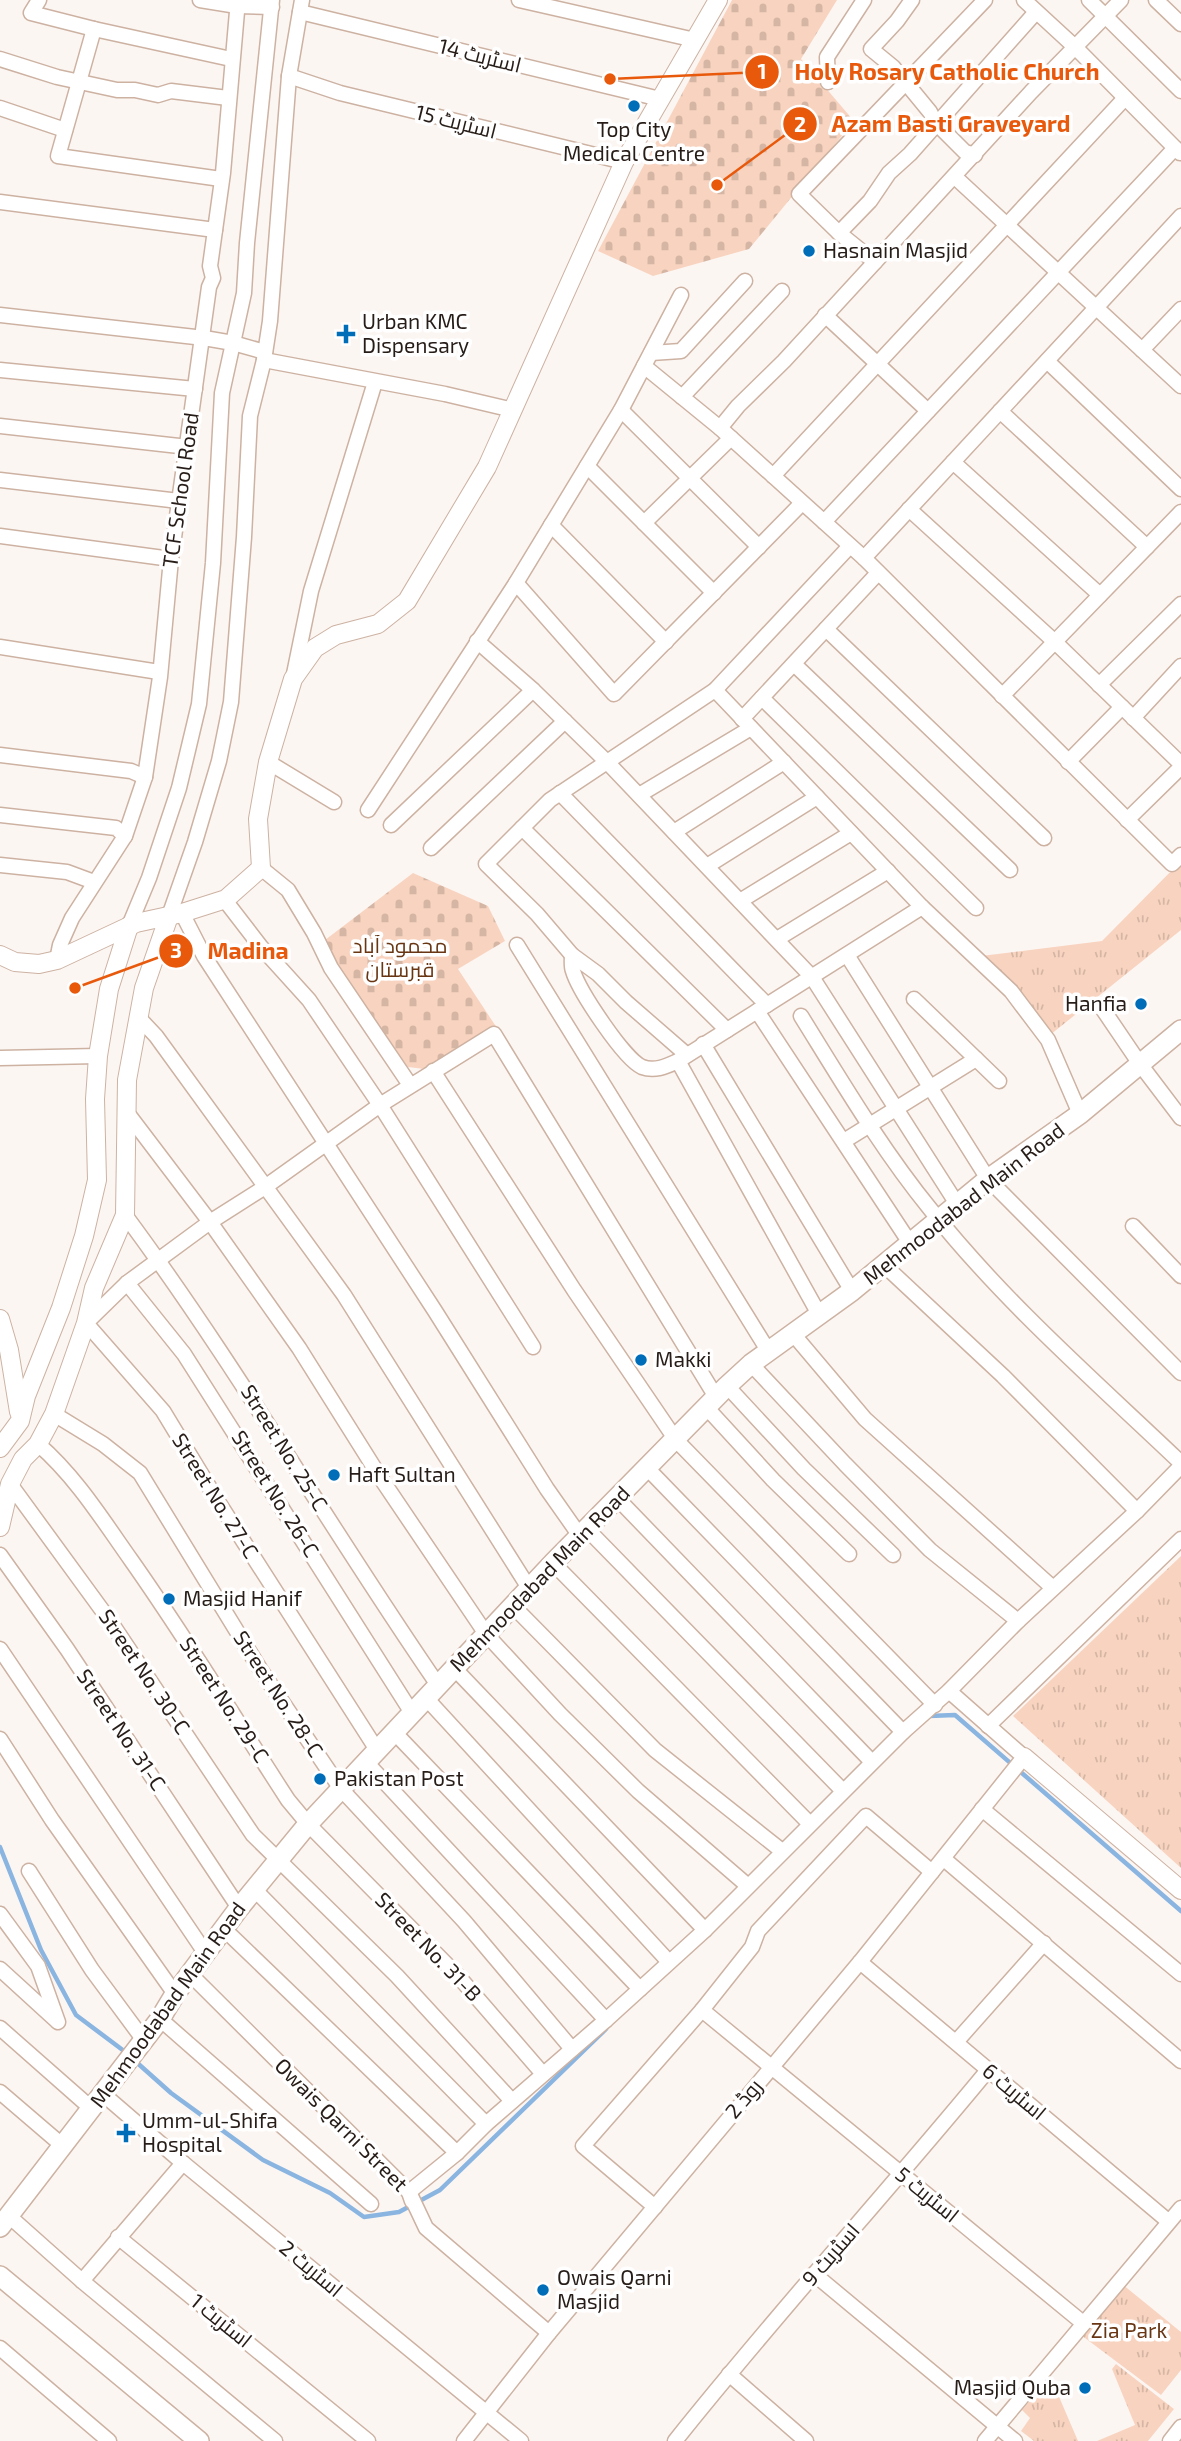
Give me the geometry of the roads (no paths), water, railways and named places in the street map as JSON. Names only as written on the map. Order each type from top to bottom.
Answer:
[{"type":"main road","name":"Mehmoodabad Main Road","points":[[5,2222],[160,2019],[175,1994],[239,1908],[308,1824],[529,1588],[716,1396],[751,1364],[852,1291],[988,1179],[1080,1114],[1181,1030]]},
{"type":"main road","points":[[0,2276],[199,2441]]},
{"type":"street","points":[[39,0],[31,13],[232,59]]},
{"type":"street","points":[[0,1448],[20,1421],[26,1396],[61,1308],[84,1236],[97,1180],[95,1098],[98,1056],[109,989],[179,788],[199,704],[212,563],[222,393],[236,344],[244,293],[272,4],[200,0]]},
{"type":"street","points":[[519,0],[695,40]]},
{"type":"street","points":[[293,679],[315,648],[336,635],[378,624],[407,601],[487,467],[624,162],[718,0]]},
{"type":"street","points":[[828,82],[827,57],[864,0]]},
{"type":"street","points":[[912,0],[871,49],[893,66],[936,123],[965,152],[975,155]]},
{"type":"street","points":[[875,262],[839,233],[799,194],[985,0]]},
{"type":"street","points":[[824,522],[1058,273],[1178,151],[1075,47],[1024,0]]},
{"type":"street","points":[[1089,0],[1181,91]]},
{"type":"street","points":[[644,523],[689,477],[726,433],[738,405],[783,361],[1121,0]]},
{"type":"street","points":[[1156,0],[1181,24]]},
{"type":"street","name":"TCF School Road","points":[[57,960],[60,945],[72,918],[125,836],[145,777],[171,559],[204,338],[209,287],[213,278],[210,266],[237,3]]},
{"type":"street","points":[[0,1527],[10,1484],[23,1459],[38,1444],[54,1414],[86,1323],[94,1288],[125,1215],[127,1080],[138,1017],[144,988],[171,915],[219,761],[231,702],[250,416],[275,282],[289,76],[301,6]]},
{"type":"street","name":"اسٹریٹ 14","points":[[301,6],[660,99]]},
{"type":"street","points":[[839,233],[870,201],[889,173],[983,74],[1036,12]]},
{"type":"street","points":[[94,29],[58,156],[221,179]]},
{"type":"street","points":[[0,59],[78,82],[158,95],[171,91],[228,99]]},
{"type":"street","name":"اسٹریٹ 15","points":[[289,76],[340,93],[624,162]]},
{"type":"street","points":[[773,476],[1125,98]]},
{"type":"street","points":[[0,108],[65,130]]},
{"type":"street","points":[[955,177],[1181,387]]},
{"type":"street","points":[[0,202],[215,230]]},
{"type":"street","points":[[864,558],[1181,216]]},
{"type":"street","points":[[648,359],[681,351],[745,281]]},
{"type":"street","points":[[682,397],[782,291]]},
{"type":"street","points":[[368,810],[516,583],[621,410],[681,295]]},
{"type":"street","points":[[1142,350],[1181,309]]},
{"type":"street","points":[[0,314],[204,338],[236,344],[263,354],[375,382],[445,394],[513,410]]},
{"type":"street","points":[[825,315],[928,411]]},
{"type":"street","points":[[648,359],[682,397],[726,433],[864,558],[1172,864],[1181,855]]},
{"type":"street","points":[[1047,361],[1181,489]]},
{"type":"street","points":[[0,369],[195,388]]},
{"type":"street","points":[[375,382],[311,591],[293,679],[268,762],[258,819],[261,868],[288,890],[331,968],[410,1085]]},
{"type":"street","points":[[621,410],[759,547]]},
{"type":"street","points":[[1000,411],[1147,547]]},
{"type":"street","points":[[0,426],[188,447]]},
{"type":"street","points":[[953,462],[1100,595]]},
{"type":"street","points":[[587,466],[714,593]]},
{"type":"street","points":[[0,480],[179,501]]},
{"type":"street","points":[[516,583],[614,694],[803,503]]},
{"type":"street","points":[[909,509],[1055,642],[1181,766],[1127,820]]},
{"type":"street","points":[[1002,696],[1181,512]]},
{"type":"street","points":[[551,525],[666,642]]},
{"type":"street","points":[[0,536],[171,559]]},
{"type":"street","points":[[820,1315],[683,1058],[598,974],[572,955],[537,914],[486,864],[550,800],[715,690],[850,546]]},
{"type":"street","points":[[639,795],[747,723],[762,698],[878,573]]},
{"type":"street","points":[[1099,685],[1181,604]]},
{"type":"street","points":[[826,629],[1044,838]]},
{"type":"street","points":[[477,641],[533,690],[607,762],[812,977],[957,1204]]},
{"type":"street","points":[[0,647],[159,672]]},
{"type":"street","points":[[793,664],[1010,870]]},
{"type":"street","points":[[1133,718],[1181,666]]},
{"type":"street","points":[[391,825],[533,690]]},
{"type":"street","points":[[715,690],[922,907],[1018,1000],[1048,1040],[1080,1114]]},
{"type":"street","points":[[762,698],[976,908]]},
{"type":"street","points":[[1068,762],[1122,707]]},
{"type":"street","points":[[431,848],[565,721]]},
{"type":"street","points":[[0,755],[131,771],[145,777]]},
{"type":"street","points":[[268,762],[334,802]]},
{"type":"street","points":[[674,832],[784,762]]},
{"type":"street","points":[[560,793],[762,1008],[910,1243]]},
{"type":"street","points":[[707,866],[817,797]]},
{"type":"street","points":[[0,815],[116,828],[125,836]]},
{"type":"street","points":[[522,828],[727,1030]]},
{"type":"street","points":[[740,901],[851,832]]},
{"type":"street","points":[[0,866],[67,872],[94,882]]},
{"type":"street","points":[[0,955],[15,962],[39,964],[57,960],[133,925],[224,899],[261,868]]},
{"type":"street","points":[[777,939],[888,871]]},
{"type":"street","points":[[224,899],[261,947],[309,1000],[380,1105],[533,1347]]},
{"type":"street","points":[[572,955],[572,970],[577,979],[610,1033],[631,1060],[645,1068],[661,1068],[683,1058],[922,907]]},
{"type":"street","points":[[171,915],[204,956],[547,1489],[584,1532],[843,1791]]},
{"type":"street","points":[[517,945],[769,1352]]},
{"type":"street","points":[[847,955],[988,1179],[1181,1373]]},
{"type":"street","points":[[914,999],[999,1082]]},
{"type":"street","points":[[1102,1008],[1181,1118]]},
{"type":"street","points":[[410,2197],[486,2124],[705,1930],[872,1762],[950,1691],[1017,1621],[1138,1511],[1181,1465],[1027,1316],[939,1220],[870,1125],[801,1016]]},
{"type":"street","points":[[138,1017],[156,1036],[344,1295],[529,1588]]},
{"type":"street","points":[[86,1323],[127,1283],[210,1222],[265,1187],[410,1085],[494,1034],[716,1396],[773,1480],[849,1554]]},
{"type":"street","points":[[703,1044],[852,1291]]},
{"type":"street","points":[[0,1058],[98,1056]]},
{"type":"street","points":[[844,1141],[976,1059]]},
{"type":"street","points":[[433,1071],[574,1290],[676,1440],[935,1704]]},
{"type":"street","points":[[128,1114],[210,1222],[299,1348],[380,1477],[486,1634],[560,1714],[638,1791],[748,1886]]},
{"type":"street","name":"Street No. 25-C","points":[[125,1215],[243,1383],[388,1613],[432,1691],[669,1962]]},
{"type":"street","points":[[1133,1227],[1181,1276]]},
{"type":"street","points":[[884,1265],[1003,1376],[1138,1511]]},
{"type":"street","name":"Street No. 26-C","points":[[127,1283],[184,1354],[412,1713]]},
{"type":"street","name":"Street No. 27-C","points":[[86,1323],[163,1412],[371,1756],[606,2020]]},
{"type":"street","points":[[1,1327],[20,1421]]},
{"type":"street","points":[[794,1335],[865,1419],[1052,1588]]},
{"type":"street","points":[[751,1364],[930,1550],[1017,1621]]},
{"type":"street","points":[[716,1396],[804,1469],[893,1555]]},
{"type":"street","name":"Street No. 28-C","points":[[54,1414],[103,1444],[140,1473],[260,1669],[341,1788],[464,1922],[572,2049]]},
{"type":"street","name":"Street No. 29-C","points":[[38,1444],[57,1460],[81,1489],[155,1594],[288,1800],[308,1824]]},
{"type":"street","points":[[647,1468],[903,1732]]},
{"type":"street","name":"Street No. 30-C","points":[[10,1484],[110,1621],[253,1835],[397,1976],[512,2101]]},
{"type":"street","points":[[617,1498],[872,1762]]},
{"type":"street","points":[[988,1726],[1181,1539]]},
{"type":"street","name":"Street No. 31-C","points":[[0,1555],[67,1649],[239,1908]]},
{"type":"street","points":[[553,1563],[810,1824]]},
{"type":"street","points":[[513,1606],[655,1750],[782,1851]]},
{"type":"street","points":[[0,1649],[206,1954]]},
{"type":"street","points":[[454,1668],[705,1930]]},
{"type":"street","points":[[950,1691],[988,1726],[1020,1761],[1181,1890]]},
{"type":"street","points":[[394,1732],[640,1989]]},
{"type":"street","points":[[0,1739],[52,1819],[175,1994]]},
{"type":"street","name":"روڈ 2","points":[[464,2441],[549,2333],[860,1962],[1020,1761]]},
{"type":"street","points":[[984,1806],[1181,1974]]},
{"type":"street","points":[[655,2207],[583,2146],[702,2010],[752,1947],[758,1931],[866,1816],[932,1872]]},
{"type":"street","name":"Street No. 31-B","points":[[308,1824],[459,1977],[543,2074]]},
{"type":"street","points":[[944,1859],[1181,2061]]},
{"type":"street","points":[[29,1871],[141,2042]]},
{"type":"street","points":[[254,1889],[486,2124]]},
{"type":"street","points":[[0,1913],[38,1966],[58,2022],[0,1969]]},
{"type":"street","points":[[224,1929],[457,2153]]},
{"type":"street","points":[[956,2042],[1044,1942]]},
{"type":"street","name":"اسٹریٹ 6","points":[[860,1962],[1168,2221]]},
{"type":"street","name":"Owais Qarni Street","points":[[190,1974],[410,2197],[426,2228],[549,2333]]},
{"type":"street","name":"اسٹریٹ 5","points":[[702,2010],[1083,2323]]},
{"type":"street","points":[[160,2019],[371,2204]]},
{"type":"street","name":"اسٹریٹ 2","points":[[0,2028],[102,2096],[521,2441]]},
{"type":"street","name":"اسٹریٹ 9","points":[[675,2441],[988,2070]]},
{"type":"street","points":[[0,2092],[64,2146]]},
{"type":"street","points":[[82,2281],[183,2163]]},
{"type":"street","points":[[985,2441],[1181,2208]]},
{"type":"street","points":[[5,2222],[82,2281],[275,2441]]},
{"type":"street","name":"اسٹریٹ 1","points":[[118,2237],[368,2441]]},
{"type":"street","points":[[814,2274],[1015,2441]]},
{"type":"street","points":[[0,2348],[109,2441]]},
{"type":"street","points":[[729,2374],[806,2441]]},
{"type":"street","points":[[1170,2441],[1181,2427]]},
{"type":"waterway","points":[[929,1716],[955,1715],[1181,1911]]},
{"type":"waterway","points":[[0,1847],[41,1950],[76,2015],[128,2054]]},
{"type":"waterway","points":[[134,2060],[171,2093],[263,2160],[330,2193],[364,2217],[399,2212],[440,2190],[606,2029]]},
{"type":"place","name":"Holy Rosary Catholic Church","points":[[610,79]]},
{"type":"place","name":"Top City Medical Centre","points":[[634,106]]},
{"type":"place","name":"Azam Basti Graveyard","points":[[717,185]]},
{"type":"place","name":"Hasnain Masjid","points":[[809,251]]},
{"type":"place","name":"Urban KMC Dispensary","points":[[346,334]]},
{"type":"place","name":"Madina","points":[[75,988]]},
{"type":"place","name":"Hanfia","points":[[1141,1004]]},
{"type":"place","name":"Makki","points":[[641,1360]]},
{"type":"place","name":"Haft Sultan","points":[[334,1475]]},
{"type":"place","name":"Masjid Hanif","points":[[169,1599]]},
{"type":"place","name":"Pakistan Post","points":[[320,1779]]},
{"type":"place","name":"Umm-ul-Shifa Hospital","points":[[126,2133]]},
{"type":"place","name":"Owais Qarni Masjid","points":[[543,2290]]},
{"type":"place","name":"Masjid Quba","points":[[1085,2388]]},
{"type":"park label","name":"محمود آباد قبرستان","points":[[400,958]]},
{"type":"park label","name":"Zia Park","points":[[1129,2331]]}]
